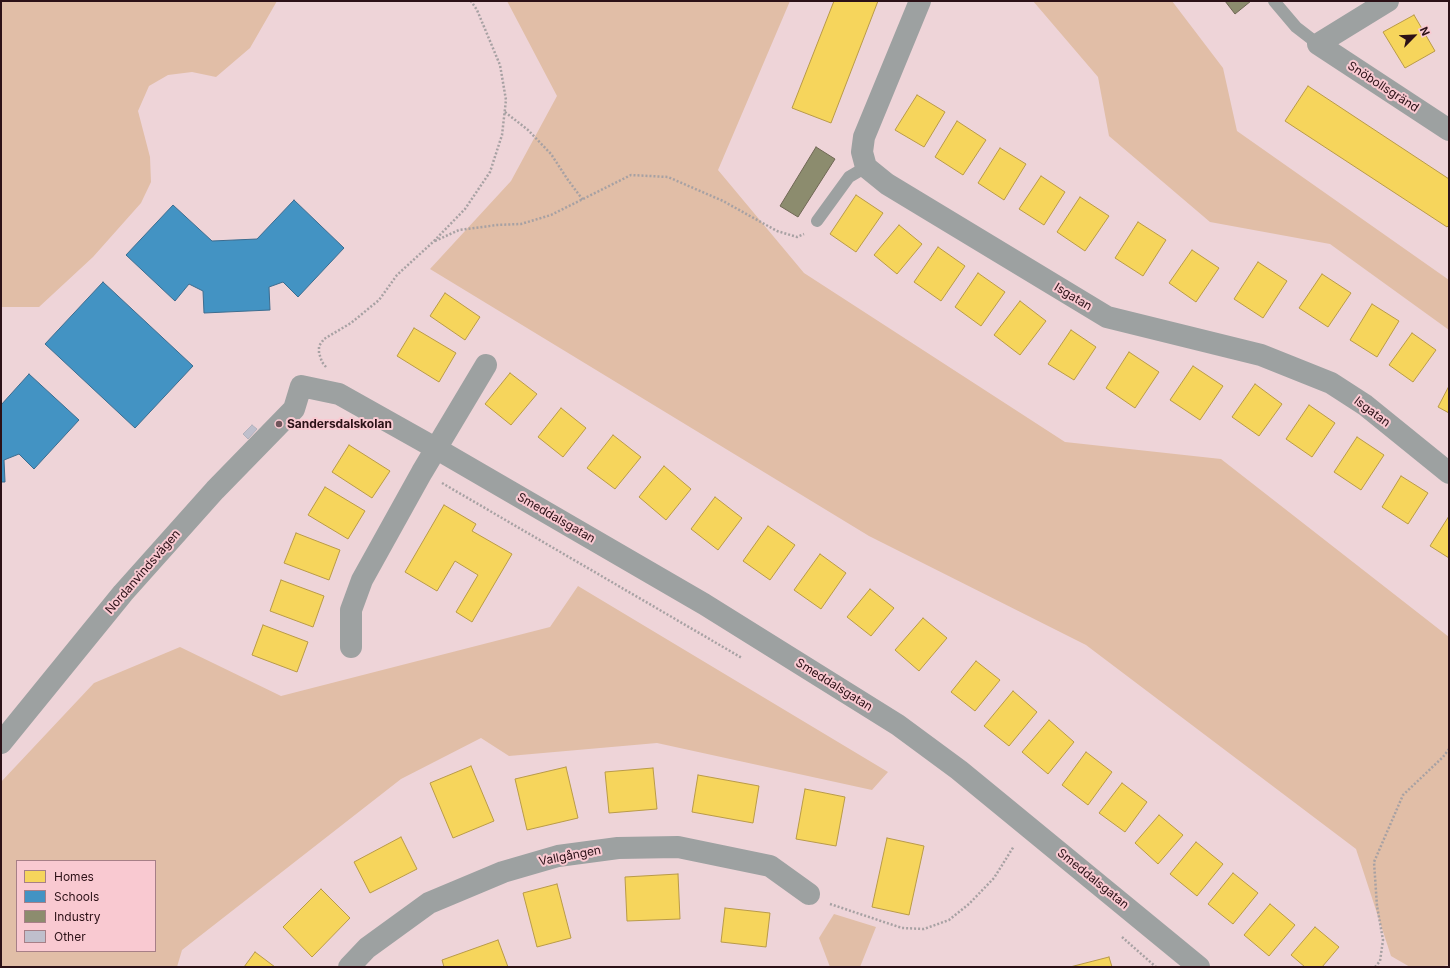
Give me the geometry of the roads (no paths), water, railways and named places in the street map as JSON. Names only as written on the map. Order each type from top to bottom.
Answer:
[{"type":"street","points":[[866,167],[862,152],[864,137],[920,1]]},
{"type":"street","points":[[1318,44],[1388,1]]},
{"type":"street","name":"Snöbollsgränd","points":[[1318,44],[1449,130]]},
{"type":"street","name":"Isgatan","points":[[866,167],[887,184],[1107,317],[1262,354],[1331,383],[1365,405],[1449,473]]},
{"type":"street","points":[[351,647],[351,610],[362,580],[422,472],[446,455],[486,365]]},
{"type":"street","name":"Smeddalsgatan","points":[[294,409],[301,386],[339,394],[704,604],[898,724],[959,770],[1200,967]]},
{"type":"street","name":"Nordanvindsvägen","points":[[1,743],[123,592],[215,490],[294,409]]},
{"type":"street","name":"Vallgången","points":[[349,967],[367,948],[429,903],[503,872],[558,856],[618,848],[678,847],[770,866],[810,894]]},
{"type":"lane","points":[[1274,1],[1296,27],[1318,44]]},
{"type":"lane","points":[[818,221],[849,177],[866,167]]},
{"type":"place","name":"Sandersdalskolan","points":[[279,424]]}]
